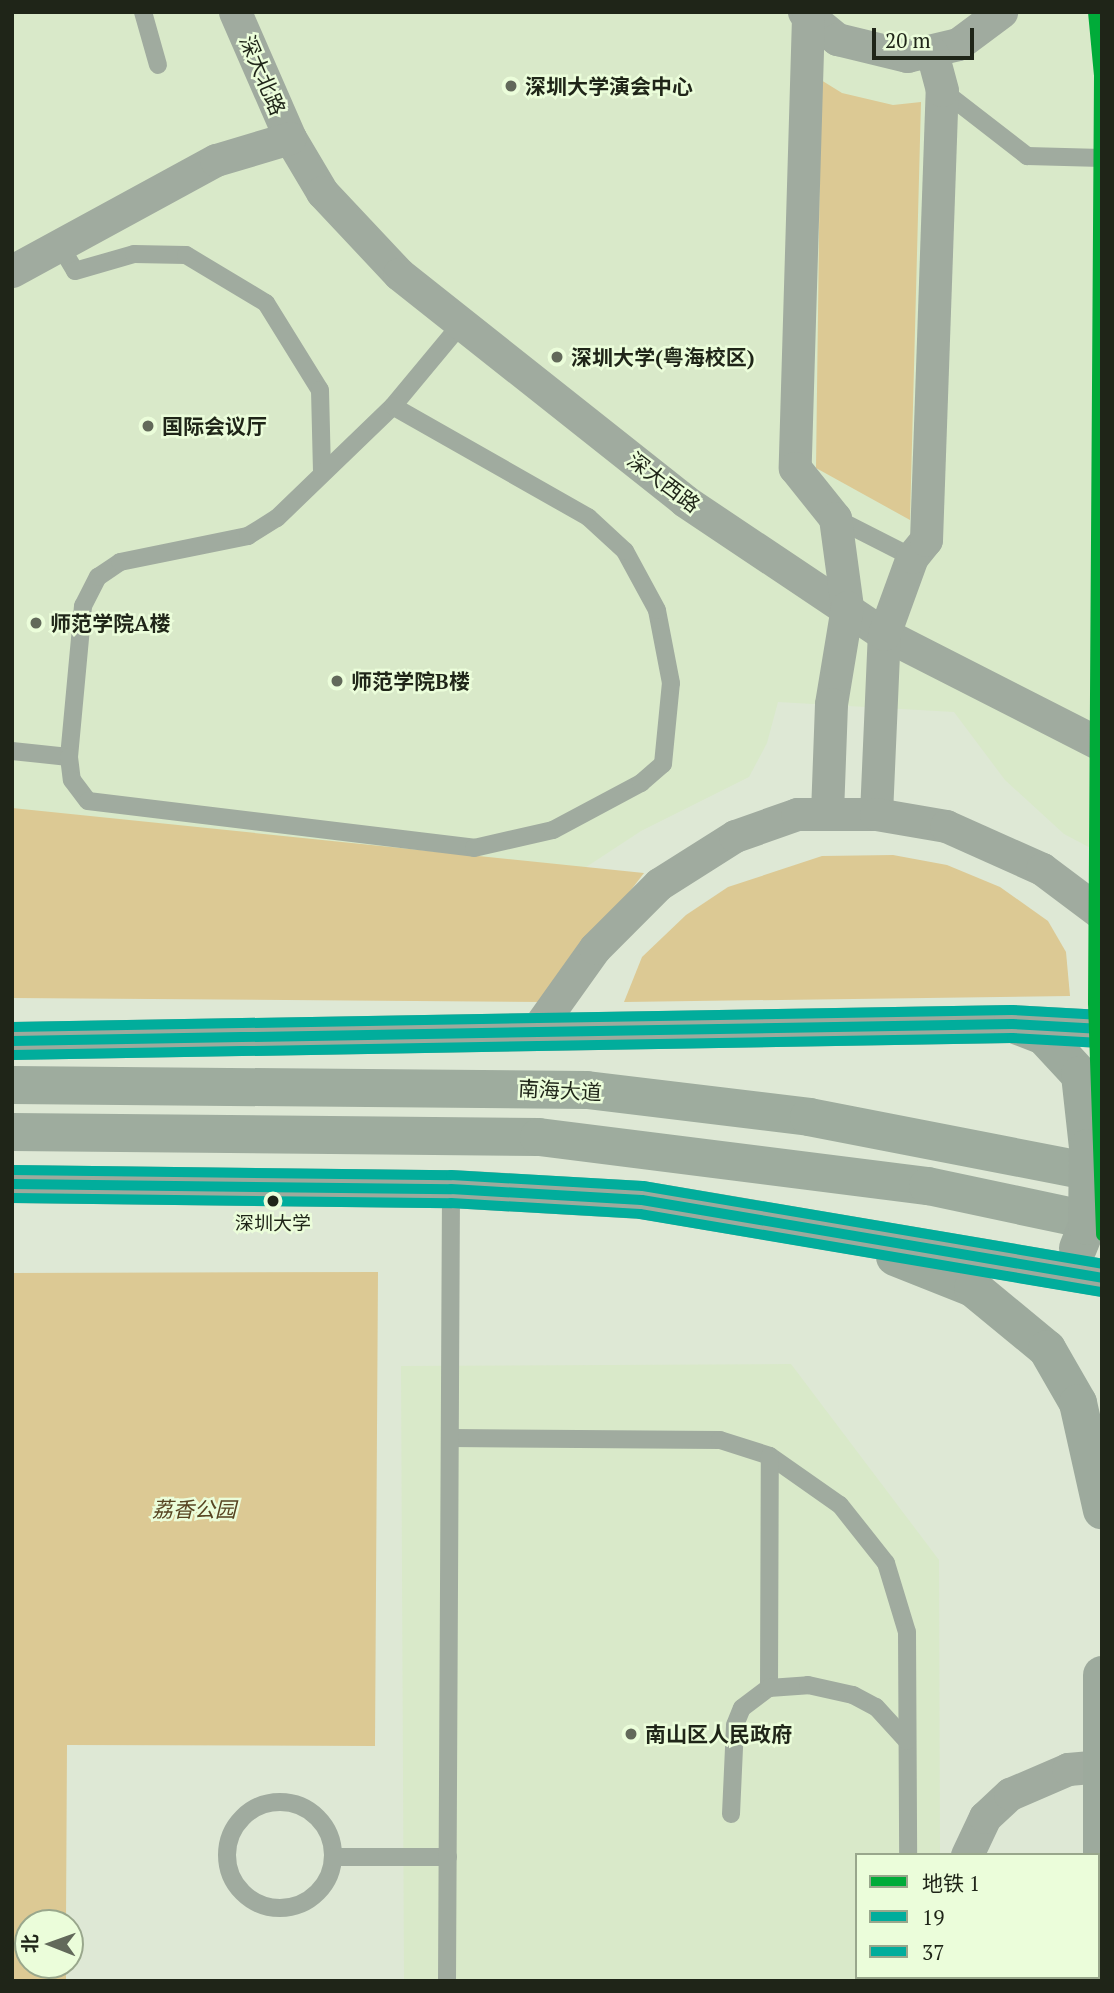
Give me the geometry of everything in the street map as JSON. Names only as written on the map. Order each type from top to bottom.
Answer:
[{"type":"main road","points":[[1012,1024],[1044,1037],[1080,1075],[1095,1161],[1087,1226],[1090,1235]]},
{"type":"main road","points":[[12,1041],[1012,1024],[1102,1029]]},
{"type":"main road","name":"南海大道","points":[[12,1085],[587,1090],[808,1117],[1095,1161]]},
{"type":"main road","points":[[12,1132],[539,1137],[928,1186],[1090,1235]]},
{"type":"main road","points":[[12,1184],[452,1189],[642,1200],[780,1219],[1102,1278]]},
{"type":"main road","points":[[780,1219],[919,1265],[1014,1316],[1047,1349],[1074,1395],[1102,1510]]},
{"type":"main road","points":[[1043,1266],[1090,1235]]},
{"type":"main road","points":[[1102,1675],[1102,1864]]},
{"type":"street","name":"深大北路","points":[[236,12],[290,138]]},
{"type":"street","points":[[806,15],[837,39],[871,52],[932,53],[967,38],[1001,12]]},
{"type":"street","points":[[806,15],[795,468],[835,518],[846,607],[831,704],[827,811]]},
{"type":"street","points":[[876,814],[884,634],[912,557],[926,540],[942,90],[932,53]]},
{"type":"street","points":[[12,271],[216,160],[290,138]]},
{"type":"street","name":"深大西路","points":[[290,138],[322,192],[358,236],[461,324],[685,500],[884,634],[1102,745]]},
{"type":"street","points":[[535,1032],[595,948],[659,884],[734,836],[797,814],[827,811],[876,814],[981,839],[1042,869],[1102,914]]},
{"type":"street","points":[[968,1853],[985,1817],[1010,1794],[1058,1772],[1101,1766]]},
{"type":"lane","points":[[143,12],[158,65]]},
{"type":"lane","points":[[942,90],[1027,156],[1102,158]]},
{"type":"lane","points":[[59,244],[75,271],[134,254],[186,255],[266,303],[320,390],[322,470]]},
{"type":"lane","points":[[393,406],[588,517],[625,551],[657,610],[669,671],[670,735],[663,764],[642,783],[553,830],[474,848],[88,801],[72,780],[69,757],[83,606],[98,577],[130,559],[248,536],[277,518],[322,470],[393,406],[461,324]]},
{"type":"lane","points":[[835,518],[912,557]]},
{"type":"lane","points":[[12,751],[69,757]]},
{"type":"lane","points":[[447,1981],[452,1189]]},
{"type":"lane","points":[[450,1438],[694,1438],[770,1456],[840,1505],[886,1563],[907,1632],[908,1853]]},
{"type":"lane","points":[[769,1688],[770,1456]]},
{"type":"lane","points":[[731,1814],[735,1725],[742,1708],[769,1688],[808,1685],[853,1695],[876,1707],[907,1741]]},
{"type":"lane","points":[[287,1802],[319,1819],[333,1857],[321,1889],[306,1901],[274,1908],[242,1892],[227,1861],[241,1819],[268,1803],[287,1802]]},
{"type":"lane","points":[[333,1857],[448,1857]]},
{"type":"shaded area","name":"深圳大学(粤海校区)","points":[[12,12],[1102,12],[1102,854],[1064,834],[1005,780],[954,712],[778,702],[767,743],[749,777],[641,831],[545,894],[12,822]]},
{"type":"shaded area","points":[[791,1364],[939,1560],[940,1853],[855,1853],[855,1979],[941,1981],[404,1981],[401,1366]]},
{"type":"green space","points":[[821,80],[842,93],[893,105],[921,102],[910,520],[816,468]]},
{"type":"green space","points":[[12,808],[644,873],[545,1002],[12,998]]},
{"type":"green space","points":[[893,855],[947,865],[1000,887],[1048,921],[1066,952],[1070,996],[624,1002],[642,957],[686,915],[728,887],[822,856]]},
{"type":"green space","name":"荔香公园","points":[[378,1272],[375,1746],[67,1745],[66,1909],[14,1909],[14,1979],[66,1981],[12,1981],[12,1273]]},
{"type":"metro line","name":"1","points":[[1094,12],[1100,76],[1094,1003],[1102,1235]]},
{"type":"transit line","points":[[12,1027],[1012,1010],[1102,1015]]},
{"type":"transit line","name":"19","points":[[12,1041],[1012,1024],[1102,1029]]},
{"type":"transit line","name":"37","points":[[12,1055],[1012,1038],[1101,1043]]},
{"type":"transit line","points":[[12,1170],[451,1175],[643,1186],[1102,1264]]},
{"type":"transit line","name":"19","points":[[12,1184],[451,1189],[642,1200],[1102,1278]]},
{"type":"transit line","name":"37","points":[[12,1198],[451,1203],[640,1214],[1100,1292]]},
{"type":"place","name":"深圳大学演会中心","points":[[511,86]]},
{"type":"place","name":"深圳大学(粤海校区)","points":[[557,357]]},
{"type":"place","name":"国际会议厅","points":[[148,426]]},
{"type":"place","name":"师范学院A楼","points":[[36,623]]},
{"type":"place","name":"师范学院B楼","points":[[337,681]]},
{"type":"place","name":"深圳大学","points":[[273,1201]]},
{"type":"place","name":"南山区人民政府","points":[[631,1734]]}]
